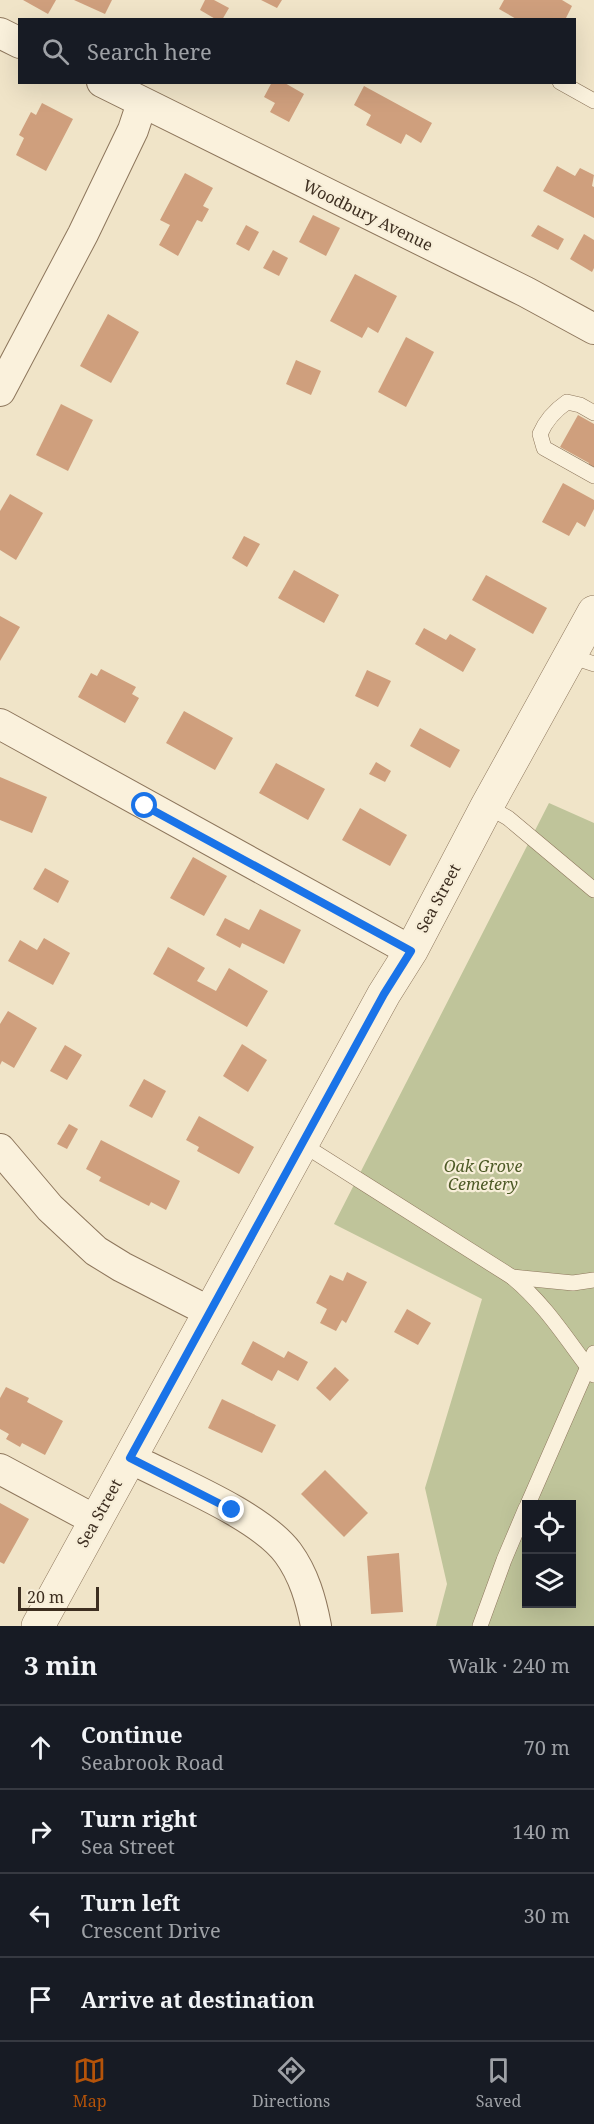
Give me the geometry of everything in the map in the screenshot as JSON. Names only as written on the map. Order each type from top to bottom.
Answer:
[{"type":"street","points":[[0,33],[18,42]]},
{"type":"street","name":"Woodbury Avenue","points":[[106,84],[526,292],[594,328]]},
{"type":"street","points":[[0,391],[83,234],[133,130],[142,103]]},
{"type":"street","name":"Sea Street","points":[[38,1626],[384,994],[411,951],[487,806],[582,660],[594,612]]},
{"type":"street","points":[[0,724],[411,951]]},
{"type":"street","points":[[0,1149],[50,1208],[96,1251],[122,1267],[210,1312]]},
{"type":"street","points":[[130,1458],[232,1510],[271,1536],[287,1552],[303,1580],[309,1592],[316,1626]]},
{"type":"street","points":[[0,1469],[95,1520]]},
{"type":"lane","points":[[564,84],[594,101]]},
{"type":"lane","points":[[594,413],[580,405],[567,402],[554,411],[540,434],[544,448],[594,476]]},
{"type":"lane","points":[[487,806],[508,818],[594,890]]},
{"type":"lane","points":[[302,1144],[512,1277],[532,1294],[592,1365],[530,1500]]},
{"type":"lane","points":[[512,1277],[573,1282],[594,1280]]},
{"type":"lane","points":[[480,1626],[522,1518]]},
{"type":"green space","name":"Oak Grove Cemetery","points":[[549,803],[594,823],[594,1626],[436,1626],[447,1584],[425,1488],[482,1299],[334,1224]]},
{"type":"building","points":[[23,0],[56,0],[48,14]]},
{"type":"building","points":[[74,0],[112,0],[105,14]]},
{"type":"building","points":[[205,0],[214,0],[229,8],[223,18],[214,18],[200,10]]},
{"type":"building","points":[[261,0],[282,0],[277,8]]},
{"type":"building","points":[[504,0],[562,0],[572,6],[566,18],[515,18],[499,9]]},
{"type":"building","points":[[271,84],[286,84],[304,94],[289,122],[270,112],[275,103],[264,97]]},
{"type":"building","points":[[364,86],[432,123],[421,143],[406,134],[401,144],[366,125],[371,115],[354,105]]},
{"type":"building","points":[[42,103],[73,119],[46,171],[16,155],[24,138],[19,135],[31,112],[36,115]]},
{"type":"building","points":[[557,166],[575,176],[580,168],[594,175],[592,186],[594,187],[594,218],[543,191]]},
{"type":"building","points":[[185,173],[213,188],[203,206],[209,209],[202,222],[197,220],[178,256],[159,245],[170,225],[160,220]]},
{"type":"building","points":[[313,215],[340,228],[326,256],[299,242]]},
{"type":"building","points":[[246,225],[259,232],[249,251],[236,244]]},
{"type":"building","points":[[538,225],[564,239],[558,250],[531,236]]},
{"type":"building","points":[[584,234],[594,240],[592,272],[570,259]]},
{"type":"building","points":[[273,250],[288,258],[279,276],[263,268]]},
{"type":"building","points":[[355,274],[397,296],[378,333],[368,327],[362,338],[330,321]]},
{"type":"building","points":[[108,314],[139,332],[111,383],[80,366]]},
{"type":"building","points":[[406,337],[434,352],[406,407],[378,392]]},
{"type":"building","points":[[296,360],[321,371],[311,395],[286,384]]},
{"type":"building","points":[[61,404],[93,420],[68,471],[36,455]]},
{"type":"building","points":[[578,415],[594,424],[594,471],[587,467],[589,463],[560,447]]},
{"type":"building","points":[[563,483],[594,500],[594,509],[585,527],[577,522],[569,536],[542,522]]},
{"type":"building","points":[[10,494],[43,513],[16,560],[0,550],[0,511]]},
{"type":"building","points":[[244,536],[260,544],[247,567],[232,558]]},
{"type":"building","points":[[294,570],[339,595],[324,623],[278,598]]},
{"type":"building","points":[[486,575],[547,608],[533,634],[472,600]]},
{"type":"building","points":[[0,616],[20,627],[0,661]]},
{"type":"building","points":[[424,628],[446,640],[450,634],[476,649],[463,672],[415,644]]},
{"type":"building","points":[[101,669],[136,687],[132,694],[139,698],[125,723],[78,697],[91,673],[97,676]]},
{"type":"building","points":[[367,670],[391,681],[378,707],[355,696]]},
{"type":"building","points":[[184,711],[233,738],[215,770],[166,743]]},
{"type":"building","points":[[420,728],[460,750],[450,768],[410,746]]},
{"type":"building","points":[[376,762],[391,771],[385,782],[369,774]]},
{"type":"building","points":[[276,763],[325,789],[308,820],[259,793]]},
{"type":"building","points":[[0,777],[47,797],[32,833],[0,820]]},
{"type":"building","points":[[360,808],[407,835],[390,866],[342,840]]},
{"type":"building","points":[[193,857],[227,876],[204,916],[170,898]]},
{"type":"building","points":[[45,868],[69,881],[58,903],[33,889]]},
{"type":"building","points":[[260,909],[301,930],[284,964],[242,943],[240,948],[216,935],[225,918],[249,930]]},
{"type":"building","points":[[44,938],[70,953],[53,985],[8,961],[20,940],[37,950]]},
{"type":"building","points":[[168,947],[205,968],[197,981],[216,991],[229,968],[268,991],[247,1027],[153,974]]},
{"type":"building","points":[[8,1011],[37,1028],[14,1068],[2,1061],[0,1065],[0,1024]]},
{"type":"building","points":[[242,1044],[267,1060],[248,1092],[223,1076]]},
{"type":"building","points":[[65,1045],[82,1055],[67,1080],[50,1071]]},
{"type":"building","points":[[144,1079],[166,1091],[152,1118],[129,1106]]},
{"type":"building","points":[[199,1116],[254,1147],[239,1174],[197,1151],[199,1147],[186,1140]]},
{"type":"building","points":[[69,1124],[78,1129],[67,1149],[57,1144]]},
{"type":"building","points":[[101,1140],[180,1181],[166,1210],[151,1202],[149,1206],[99,1181],[101,1177],[86,1169]]},
{"type":"building","points":[[347,1272],[367,1282],[346,1323],[342,1320],[336,1331],[320,1323],[327,1309],[316,1303],[330,1275],[343,1281]]},
{"type":"building","points":[[407,1309],[431,1323],[418,1345],[394,1332]]},
{"type":"building","points":[[253,1341],[284,1358],[288,1351],[308,1362],[298,1381],[278,1370],[272,1381],[241,1364]]},
{"type":"building","points":[[335,1367],[349,1380],[330,1401],[316,1388]]},
{"type":"building","points":[[6,1387],[29,1398],[27,1402],[63,1421],[45,1455],[22,1443],[20,1447],[6,1439],[9,1434],[0,1429],[0,1398]]},
{"type":"building","points":[[222,1399],[276,1425],[262,1453],[208,1428]]},
{"type":"building","points":[[325,1470],[368,1513],[344,1537],[301,1494]]},
{"type":"building","points":[[0,1503],[29,1519],[4,1564],[0,1562]]},
{"type":"building","points":[[399,1553],[403,1612],[371,1614],[367,1556]]},
{"type":"route","points":[[145,806],[411,951],[384,994],[130,1458],[232,1510]]}]
